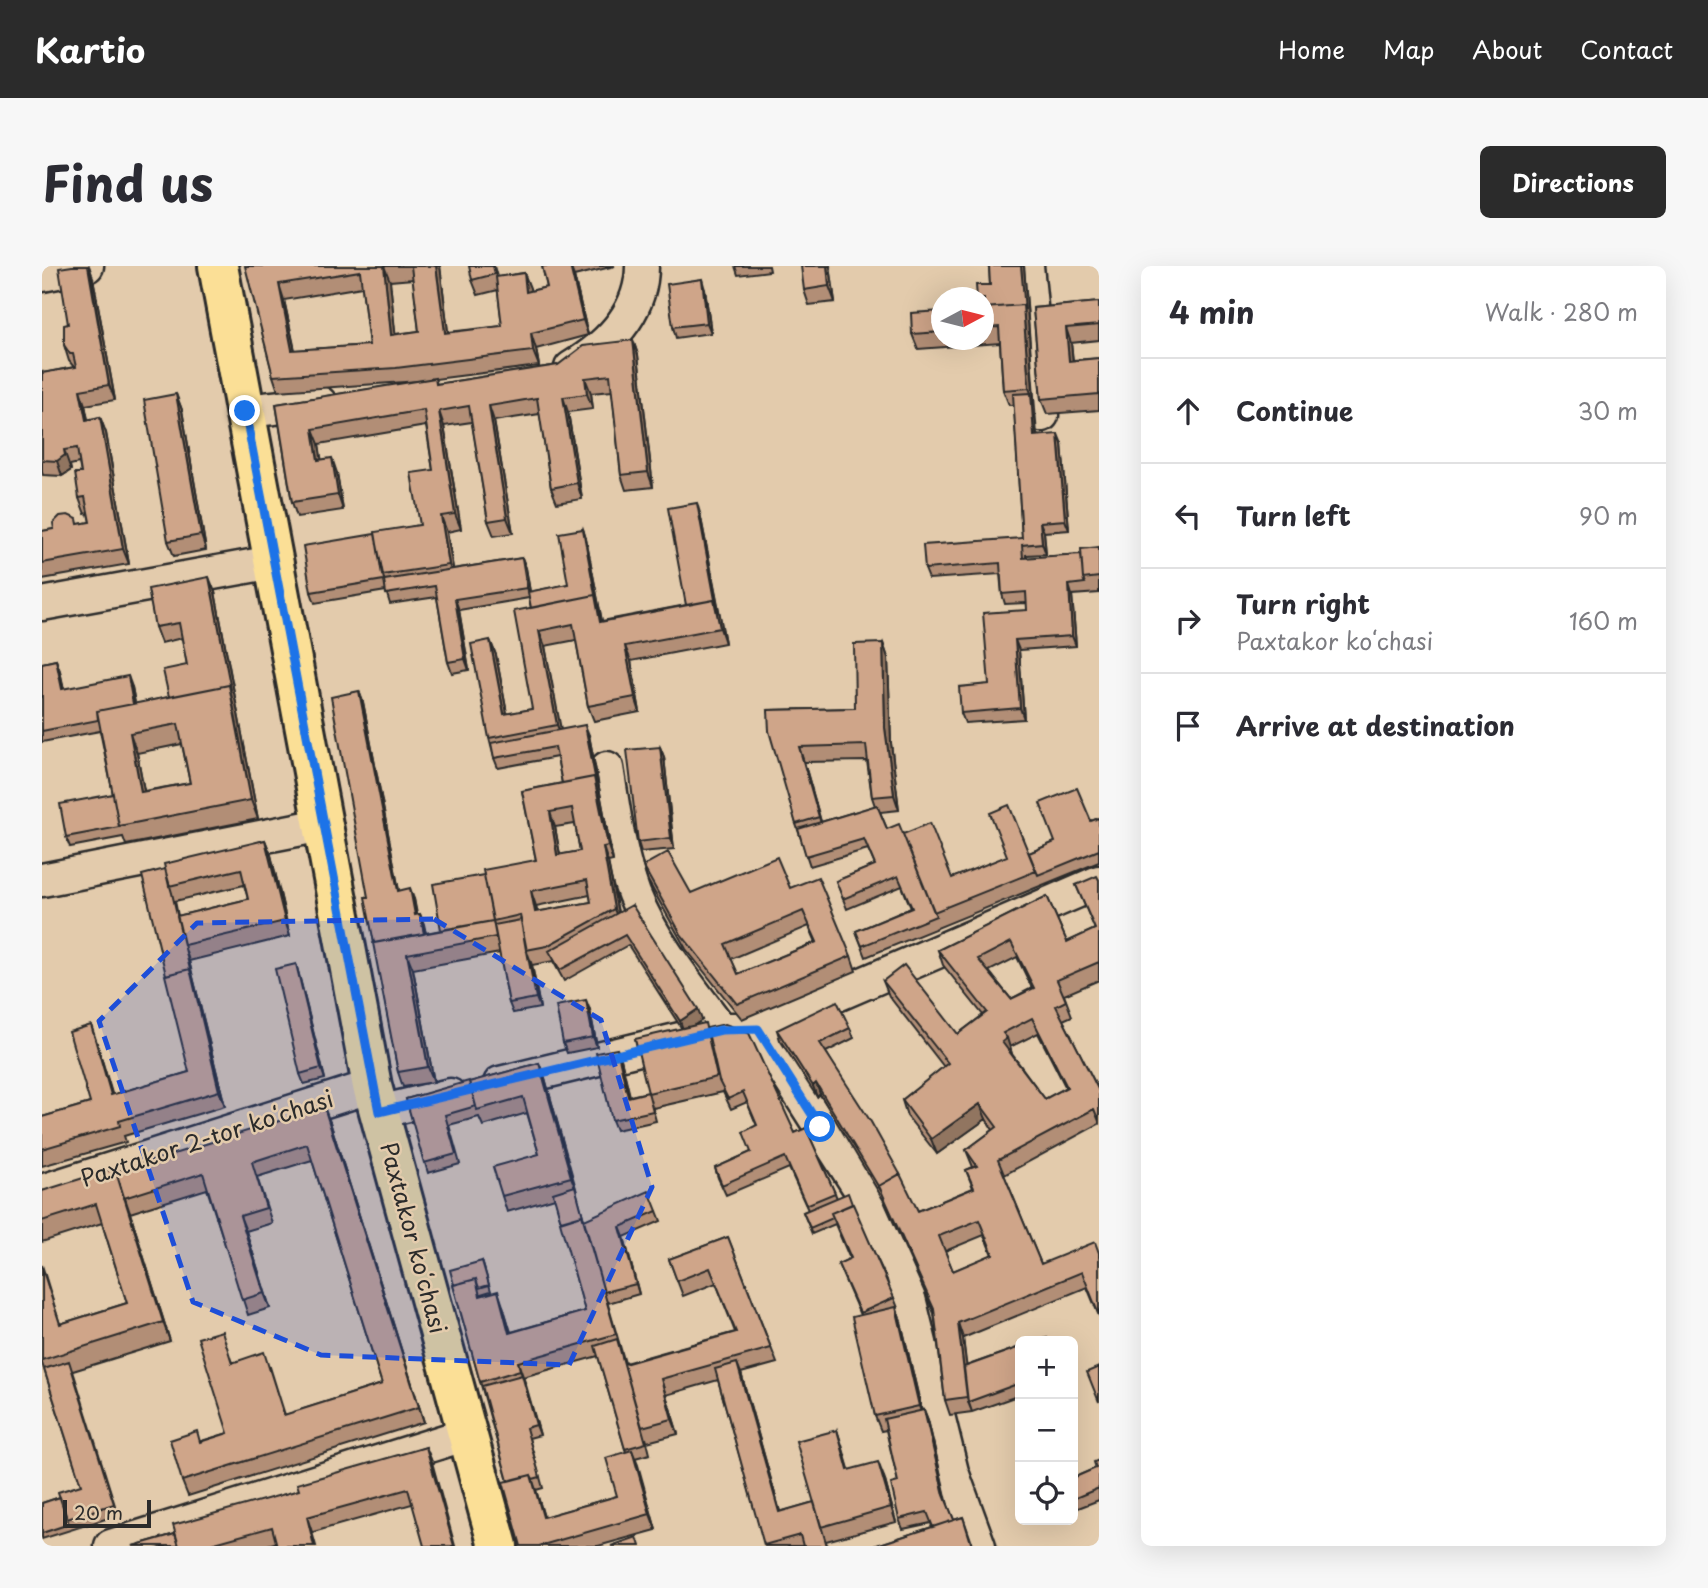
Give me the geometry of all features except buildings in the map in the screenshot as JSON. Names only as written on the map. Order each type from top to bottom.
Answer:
[{"type":"main road","name":"Paxtakor koʻchasi","points":[[218,266],[375,1099],[498,1546]]},
{"type":"street","points":[[42,275],[86,266]]},
{"type":"street","points":[[548,377],[569,370],[596,354],[618,331],[633,307],[642,284],[642,266]]},
{"type":"street","points":[[1027,266],[1042,415]]},
{"type":"street","points":[[245,411],[352,400]]},
{"type":"street","points":[[42,604],[273,562]]},
{"type":"street","points":[[607,768],[621,853],[634,895],[676,968],[721,1030]]},
{"type":"street","points":[[42,880],[322,825]]},
{"type":"street","points":[[979,1546],[952,1472],[903,1274],[872,1208],[758,1029],[1099,882]]},
{"type":"street","name":"Paxtakor 2-tor koʻchasi","points":[[42,1191],[375,1099],[721,1030],[758,1029]]},
{"type":"street","points":[[111,1546],[467,1434]]},
{"type":"highlighted area","points":[[434,919],[601,1020],[652,1187],[569,1365],[321,1355],[193,1302],[99,1021],[197,923]]},
{"type":"route","points":[[245,411],[379,1112],[721,1030],[758,1029],[820,1127]]}]
